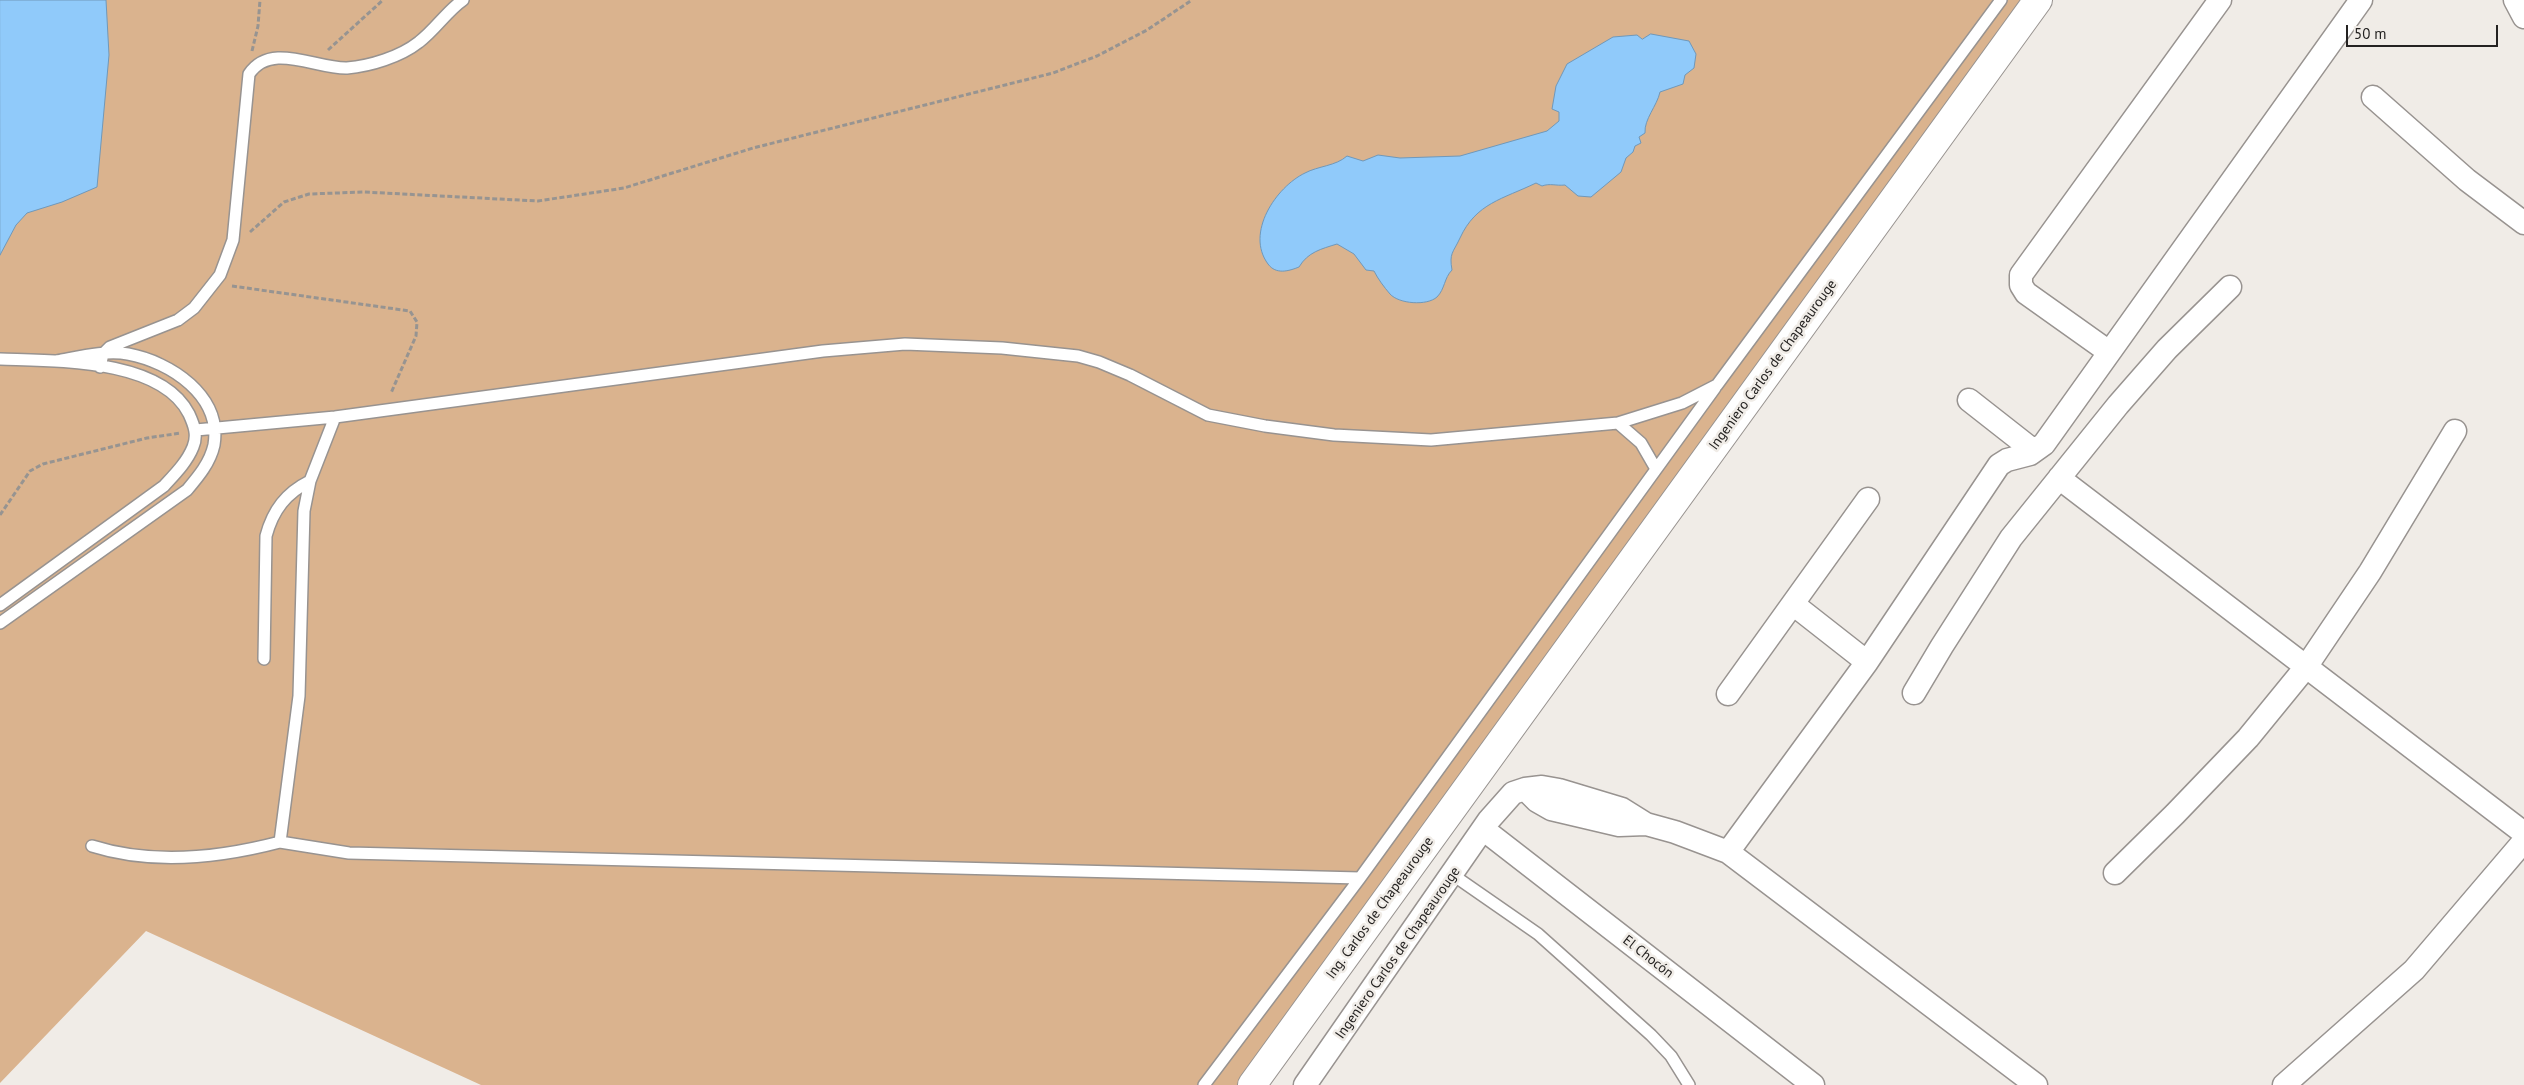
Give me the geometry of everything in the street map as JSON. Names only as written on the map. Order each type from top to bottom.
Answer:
[{"type":"street","name":"Ingeniero Carlos de Chapeaurouge","points":[[1508,731],[2038,0]]},
{"type":"street","points":[[2109,352],[2026,293],[2021,285],[2022,275],[2220,0]]},
{"type":"street","points":[[2036,1085],[1728,852],[1866,662],[1999,465],[2034,451],[2044,444],[2361,0]]},
{"type":"street","points":[[2515,0],[2524,17]]},
{"type":"street","points":[[2373,97],[2467,180],[2524,223]]},
{"type":"street","points":[[1914,694],[1942,646],[2011,538],[2058,478],[2167,349],[2230,287]]},
{"type":"street","points":[[1969,400],[2034,451]]},
{"type":"street","points":[[2114,873],[2175,814],[2248,738],[2306,667],[2370,572],[2455,431]]},
{"type":"street","points":[[2058,478],[2524,833]]},
{"type":"street","points":[[1728,694],[1868,500]]},
{"type":"street","points":[[1793,604],[1866,662]]},
{"type":"street","name":"Ing. Carlos de Chapeaurouge","points":[[1252,1085],[1508,731]]},
{"type":"street","name":"Ingeniero Carlos de Chapeaurouge","points":[[1305,1085],[1453,875],[1486,824],[1513,793],[1525,788],[1559,790],[1622,809],[1646,824],[1675,832],[1728,852]]},
{"type":"street","name":"El Chocón","points":[[1486,824],[1813,1085]]},
{"type":"street","points":[[2284,1085],[2414,970],[2524,842]]},
{"type":"lane","points":[[100,367],[102,354],[110,347],[178,320],[194,308],[214,283],[229,254],[233,240],[250,74],[255,65],[271,59],[304,60],[345,68],[403,53],[419,42],[464,0]]},
{"type":"lane","points":[[1204,1085],[1360,878],[1717,385],[2001,0]]},
{"type":"lane","points":[[196,430],[335,417],[823,350],[905,344],[1002,348],[1078,356],[1130,374],[1208,415],[1265,426],[1334,435],[1431,440],[1618,423],[1682,403],[1717,385]]},
{"type":"lane","points":[[0,623],[186,490],[206,466],[213,447],[214,429],[207,403],[187,381],[172,371],[128,354],[102,354],[57,361]]},
{"type":"lane","points":[[0,360],[57,361],[100,367],[148,378],[168,389],[184,405],[196,430],[194,446],[183,465],[164,486],[0,605]]},
{"type":"lane","points":[[280,842],[299,696],[304,511],[310,481],[335,417]]},
{"type":"lane","points":[[1618,423],[1641,443],[1656,470]]},
{"type":"lane","points":[[264,659],[266,536],[271,518],[280,505],[294,489],[310,481]]},
{"type":"lane","points":[[92,846],[118,854],[178,858],[248,851],[280,842],[349,853],[1360,878]]},
{"type":"lane","points":[[1453,875],[1538,934],[1651,1035],[1672,1056],[1689,1085]]},
{"type":"path","points":[[250,74],[260,0]]},
{"type":"path","points":[[304,60],[330,49],[383,0]]},
{"type":"path","points":[[229,254],[257,224],[284,202],[309,194],[364,192],[538,201],[624,188],[753,148],[1052,72],[1097,56],[1147,30],[1192,0]]},
{"type":"path","points":[[214,283],[410,311],[417,322],[416,336],[383,410]]},
{"type":"path","points":[[0,515],[30,471],[44,464],[147,438],[196,430]]},
{"type":"shaded area","points":[[0,0],[2022,0],[1241,1085],[481,1085],[146,931],[0,1083]]},
{"type":"water","points":[[0,0],[106,0],[109,55],[97,187],[62,202],[27,213],[16,225],[0,255]]},
{"type":"water","points":[[1651,34],[1689,41],[1696,54],[1694,68],[1685,75],[1683,84],[1660,92],[1646,123],[1645,133],[1639,137],[1641,143],[1635,146],[1633,152],[1626,158],[1621,172],[1591,197],[1578,196],[1565,185],[1542,186],[1536,183],[1482,209],[1467,226],[1460,238],[1451,256],[1452,270],[1437,297],[1427,302],[1413,303],[1394,297],[1383,286],[1374,271],[1366,270],[1354,254],[1337,244],[1315,252],[1306,258],[1299,267],[1291,270],[1275,270],[1268,264],[1262,252],[1260,239],[1262,225],[1267,212],[1274,200],[1284,189],[1305,173],[1338,162],[1347,156],[1363,161],[1378,155],[1400,158],[1460,156],[1547,131],[1559,121],[1559,112],[1552,109],[1556,86],[1567,64],[1613,37],[1637,35],[1642,39]]}]
